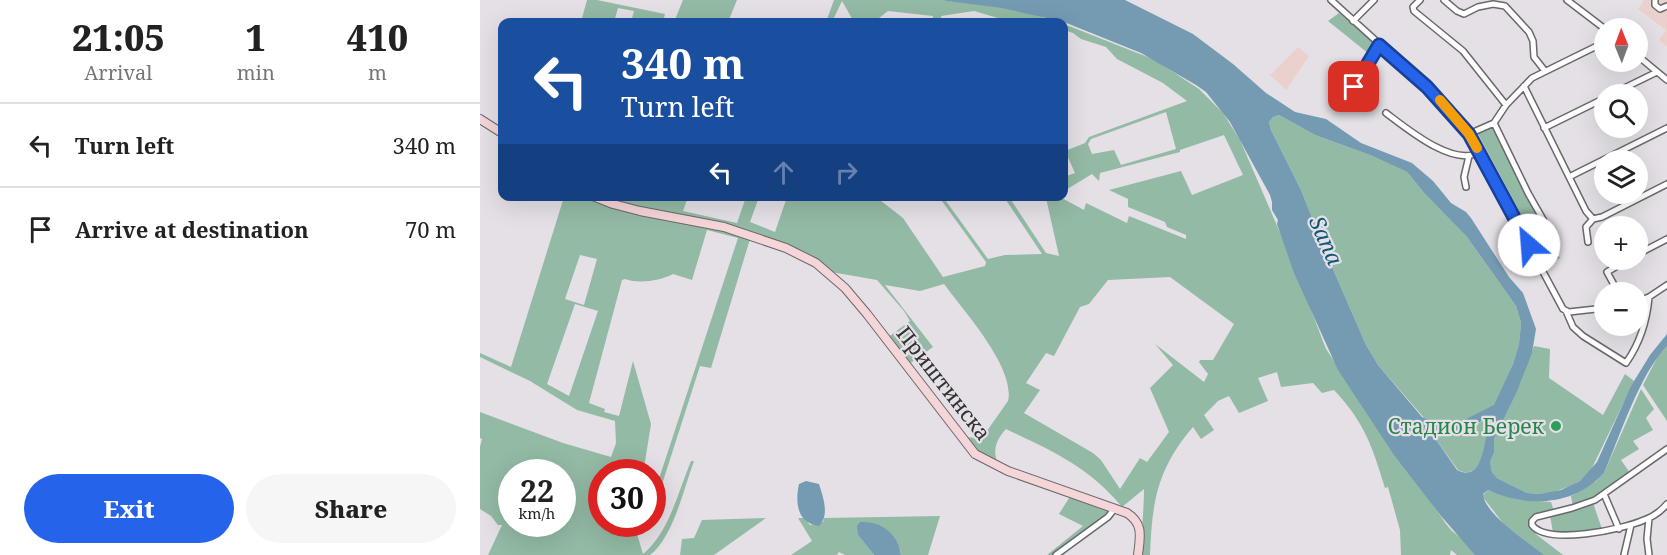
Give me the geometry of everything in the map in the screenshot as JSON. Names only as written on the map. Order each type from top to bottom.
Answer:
[{"type":"street","points":[[1331,0],[1427,87],[1469,134],[1560,304],[1573,327],[1582,336],[1626,363],[1646,322],[1649,297],[1667,285]]},
{"type":"street","points":[[1353,21],[1374,0]]},
{"type":"street","points":[[1420,0],[1413,7],[1414,11],[1463,51],[1506,105]]},
{"type":"street","points":[[1444,0],[1464,14],[1478,7],[1493,4],[1505,6],[1532,37],[1534,57],[1545,71]]},
{"type":"street","points":[[1567,0],[1594,21]]},
{"type":"street","points":[[1655,0],[1655,4],[1660,9],[1667,6]]},
{"type":"street","points":[[1355,108],[1354,87],[1379,45]]},
{"type":"street","points":[[1469,134],[1494,123],[1506,105],[1532,78],[1594,47]]},
{"type":"street","points":[[1648,64],[1667,80]]},
{"type":"street","points":[[1632,84],[1657,72]]},
{"type":"street","points":[[1524,86],[1588,216],[1593,219]]},
{"type":"street","points":[[1544,128],[1594,103]]},
{"type":"street","points":[[1386,113],[1425,141],[1469,156],[1479,152]]},
{"type":"street","points":[[480,119],[498,130]]},
{"type":"street","points":[[1494,123],[1553,237]]},
{"type":"street","points":[[1569,177],[1667,128]]},
{"type":"street","points":[[1466,187],[1464,177],[1469,156]]},
{"type":"street","points":[[1588,242],[1586,227],[1593,219],[1602,217],[1667,184]]},
{"type":"street","name":"Приштинска","points":[[609,201],[640,211],[706,223],[745,234],[801,254],[830,273],[867,314],[975,454],[1008,471],[1115,507],[1133,517],[1139,524],[1138,555]]},
{"type":"street","points":[[1648,249],[1667,239]]},
{"type":"street","points":[[1610,270],[1607,272],[1612,282]]},
{"type":"street","points":[[1566,311],[1594,309]]},
{"type":"street","points":[[1667,449],[1604,494],[1585,504],[1536,517],[1532,525],[1536,531],[1564,534],[1619,529],[1649,518],[1667,504]]},
{"type":"street","points":[[1604,494],[1619,529]]},
{"type":"street","points":[[1056,555],[1108,517],[1115,507]]},
{"type":"street","points":[[1649,518],[1647,539],[1649,555]]},
{"type":"street","points":[[1624,555],[1631,525]]},
{"type":"shaded area","points":[[1644,0],[1667,0],[1667,47],[1659,40],[1666,30],[1638,9]]},
{"type":"shaded area","points":[[1298,47],[1309,56],[1286,90],[1270,75]]},
{"type":"green space","points":[[587,0],[665,14],[664,18],[632,18],[634,11],[618,8],[615,18],[582,18]]},
{"type":"green space","points":[[683,0],[737,0],[730,18],[676,18]]},
{"type":"green space","points":[[834,0],[939,0],[1009,7],[1045,18],[998,18],[974,11],[933,18],[933,16],[888,11],[879,18],[852,18],[842,1],[834,18],[827,18]]},
{"type":"green space","points":[[1339,13],[1375,44],[1369,54],[1328,21]]},
{"type":"green space","points":[[1068,26],[1155,60],[1199,89],[1223,113],[1240,140],[1291,258],[1326,349],[1446,524],[1482,555],[1457,555],[1451,550],[1450,555],[1401,555],[1400,530],[1388,487],[1385,488],[1371,447],[1353,413],[1334,390],[1322,393],[1313,383],[1281,387],[1277,372],[1258,378],[1268,401],[1239,413],[1229,396],[1218,401],[1204,415],[1214,430],[1201,439],[1193,427],[1181,442],[1171,457],[1159,487],[1152,519],[1150,555],[1141,555],[1144,489],[1122,507],[1082,470],[1006,429],[996,447],[999,466],[980,457],[963,437],[982,438],[1008,401],[1008,388],[1004,372],[996,356],[944,284],[920,291],[885,285],[933,347],[909,364],[887,338],[910,321],[877,280],[831,272],[793,249],[610,201],[687,201],[683,211],[737,223],[745,201],[758,201],[750,222],[775,232],[786,201],[881,201],[903,218],[943,277],[985,266],[986,262],[942,201],[946,201],[988,259],[1005,255],[1042,254],[1007,201],[1012,201],[1046,253],[1059,256],[1047,201],[1067,201],[1084,210],[1086,203],[1127,223],[1129,216],[1186,239],[1186,235],[1167,227],[1165,222],[1128,207],[1128,199],[1109,190],[1181,171],[1192,195],[1243,175],[1224,135],[1180,150],[1180,152],[1100,173],[1099,181],[1092,174],[1068,189],[1068,176],[1075,173],[1068,158],[1068,150],[1085,143],[1089,137],[1187,101],[1163,83],[1117,59],[1106,47],[1081,39],[1068,31]],"holes":[[[1166,112],[1176,149],[1121,165],[1114,150],[1092,154],[1088,144],[1091,139]],[[1170,277],[1234,324],[1213,360],[1200,360],[1199,362],[1208,374],[1204,382],[1155,344],[1173,365],[1150,388],[1169,432],[1147,462],[1140,458],[1120,489],[1101,460],[1093,453],[1024,413],[1040,390],[1026,383],[1046,353],[1054,356],[1080,307],[1089,304],[1108,280]]]},
{"type":"green space","points":[[1279,115],[1315,135],[1370,155],[1407,172],[1467,237],[1516,306],[1521,323],[1519,344],[1513,364],[1495,405],[1469,425],[1435,425],[1425,419],[1378,365],[1366,345],[1301,190],[1271,130],[1269,122],[1273,117]]},
{"type":"green space","points":[[1495,127],[1560,258],[1548,265],[1477,132]]},
{"type":"green space","points":[[563,201],[597,201],[631,212],[726,231],[750,239],[711,368],[700,366],[666,472],[665,459],[738,238],[707,230],[692,280],[673,274],[649,281],[622,280],[589,403],[605,409],[604,412],[619,416],[633,361],[651,424],[645,459],[588,459],[588,537],[638,537],[643,554],[658,537],[665,537],[650,555],[488,555],[498,534],[498,537],[576,537],[576,459],[498,459],[498,525],[491,516],[480,509],[482,439],[480,438],[480,412],[563,443],[611,457],[616,443],[615,421],[577,410],[530,381],[480,357],[480,353],[511,367]],"holes":[[[580,255],[597,259],[584,305],[565,299]],[[575,304],[598,311],[569,396],[547,384]]]},
{"type":"green space","points":[[1534,346],[1550,349],[1549,378],[1603,415],[1625,374],[1634,381],[1591,470],[1580,481],[1570,486],[1551,493],[1540,494],[1527,493],[1497,478],[1492,472],[1490,462],[1494,453],[1494,439],[1517,392]]},
{"type":"green space","points":[[1667,346],[1667,421],[1643,385],[1658,356]]},
{"type":"green space","points":[[1641,389],[1654,409],[1646,418],[1653,430],[1633,441],[1639,449],[1621,460],[1630,473],[1600,495],[1573,507],[1571,496],[1595,482],[1604,473]]},
{"type":"green space","points":[[1492,416],[1480,462],[1472,471],[1458,470],[1430,430],[1464,431]]},
{"type":"green space","points":[[691,461],[694,461],[682,498],[666,535],[666,524]]},
{"type":"green space","points":[[1488,490],[1515,499],[1551,502],[1554,511],[1542,512],[1534,516],[1530,526],[1537,535],[1563,555],[1544,555],[1519,538],[1503,523],[1482,496]]},
{"type":"green space","points":[[1071,495],[1108,508],[1111,512],[1054,555],[1047,555],[1083,526],[1059,514]]},
{"type":"green space","points":[[1593,503],[1602,529],[1553,533],[1550,515]]},
{"type":"green space","points":[[940,516],[928,555],[901,555],[900,549],[858,535],[874,555],[845,555],[839,552],[837,555],[791,555],[812,541],[798,518],[804,518],[810,525],[823,522],[824,518]]},
{"type":"green space","points":[[766,518],[714,555],[680,555],[682,539],[694,538],[702,520]]},
{"type":"water","points":[[939,0],[1125,0],[1193,34],[1233,64],[1266,93],[1295,112],[1326,119],[1361,143],[1412,163],[1433,181],[1451,203],[1466,212],[1509,277],[1523,293],[1536,329],[1532,353],[1517,392],[1494,439],[1494,453],[1490,462],[1492,472],[1497,478],[1527,493],[1540,494],[1561,490],[1580,481],[1597,462],[1631,386],[1650,355],[1667,334],[1667,346],[1657,358],[1639,389],[1604,473],[1592,484],[1564,498],[1549,501],[1518,500],[1488,490],[1483,494],[1485,502],[1499,519],[1544,555],[1475,555],[1441,516],[1394,455],[1338,370],[1294,273],[1277,224],[1278,220],[1272,210],[1270,195],[1230,122],[1206,92],[1141,53],[1068,24],[1068,18],[1046,18],[1002,8]],"holes":[[[1279,115],[1315,135],[1370,155],[1407,172],[1467,237],[1516,306],[1521,323],[1519,344],[1513,364],[1494,405],[1456,424],[1436,423],[1422,417],[1378,365],[1366,345],[1301,190],[1269,122],[1273,117]],[[1492,416],[1480,462],[1471,472],[1465,473],[1457,470],[1430,431],[1432,429],[1450,432],[1464,430]]]},
{"type":"water","points":[[806,481],[819,484],[822,494],[825,511],[819,526],[806,521],[799,511],[797,498],[799,484]]},
{"type":"water","points":[[860,522],[882,526],[888,530],[893,535],[901,555],[874,555],[858,535],[857,526]]},
{"type":"slow traffic","points":[[1440,100],[1469,134],[1477,148]]},
{"type":"place","name":"Стадион Берек","points":[[1556,426]]},
{"type":"route","points":[[1354,87],[1379,45],[1427,87],[1469,134],[1529,245]]},
{"type":"water label","name":"Sana","points":[[1327,240]]}]
